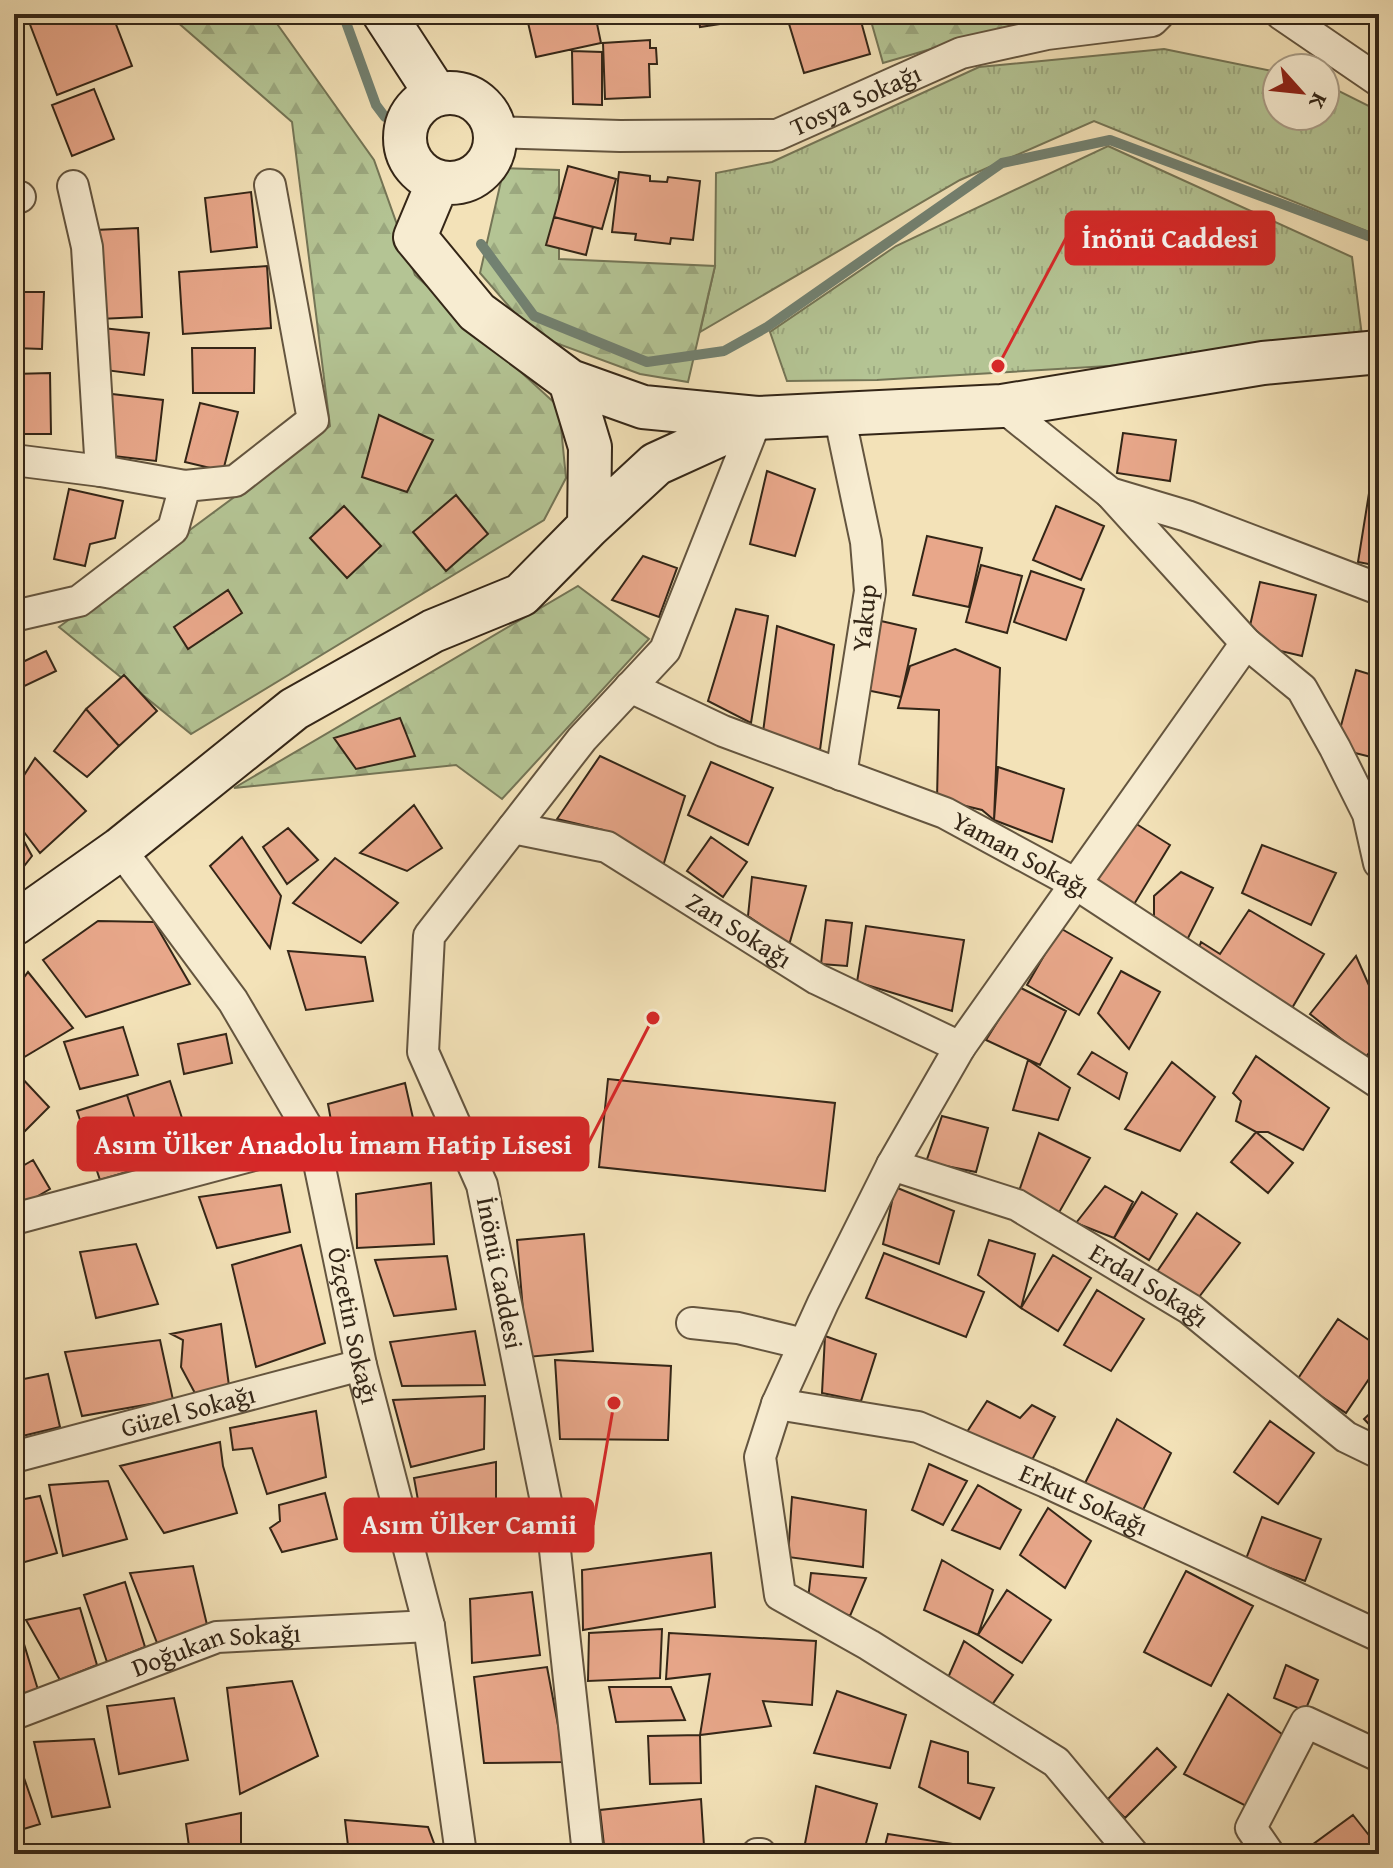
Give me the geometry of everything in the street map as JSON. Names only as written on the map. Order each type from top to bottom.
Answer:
[{"type":"street","points":[[384,14],[436,94]]},
{"type":"street","name":"Tosya Sokağı","points":[[495,132],[620,136],[777,135],[961,53],[1047,34],[1152,21],[1159,14]]},
{"type":"street","points":[[1281,14],[1379,81]]},
{"type":"street","points":[[449,92],[474,100],[492,120],[495,132],[494,147],[480,172],[467,180],[453,183],[438,182],[425,176],[407,154],[404,139],[406,124],[423,100],[449,92]]},
{"type":"street","points":[[438,182],[415,237],[477,312],[570,381],[643,407],[757,418],[1002,406],[1263,363],[1379,352]]},
{"type":"street","points":[[14,460],[185,486],[235,481],[313,420],[270,185]]},
{"type":"street","points":[[73,186],[87,247],[101,471]]},
{"type":"street","points":[[570,381],[590,447],[589,526]]},
{"type":"street","points":[[1002,406],[1110,493],[1246,643],[1302,689],[1368,814],[1379,863]]},
{"type":"street","points":[[590,447],[643,407]]},
{"type":"street","points":[[643,407],[656,464]]},
{"type":"street","name":"Yakup","points":[[839,414],[866,542],[870,591],[841,775]]},
{"type":"street","points":[[14,924],[120,849],[294,709],[433,631],[521,595],[656,464],[757,418]]},
{"type":"street","name":"İnönü Caddesi","points":[[588,1854],[554,1541],[482,1185],[423,1052],[429,936],[582,739],[665,650],[757,418]]},
{"type":"street","points":[[14,616],[79,601],[173,529],[185,486]]},
{"type":"street","points":[[1110,493],[1187,516],[1379,589]]},
{"type":"street","points":[[1133,1854],[1056,1762],[869,1645],[780,1595],[760,1457],[777,1404],[804,1344],[892,1165],[960,1047],[1246,643]]},
{"type":"street","name":"Yaman Sokağı","points":[[630,687],[723,731],[945,813],[1076,884],[1379,1083]]},
{"type":"street","name":"Zan Sokağı","points":[[513,828],[607,847],[817,979],[960,1047]]},
{"type":"street","name":"Özçetin Sokağı","points":[[120,849],[233,1001],[314,1139],[361,1365],[429,1626],[461,1854]]},
{"type":"street","points":[[14,1219],[314,1139]]},
{"type":"street","name":"Erdal Sokağı","points":[[892,1165],[1017,1205],[1190,1309],[1346,1437],[1379,1453]]},
{"type":"street","points":[[692,1323],[738,1328],[804,1344]]},
{"type":"street","name":"Güzel Sokağı","points":[[14,1457],[361,1365]]},
{"type":"street","name":"Erkut Sokağı","points":[[777,1404],[918,1427],[1046,1482],[1379,1636]]},
{"type":"street","name":"Doğukan Sokağı","points":[[14,1714],[217,1637],[429,1626]]},
{"type":"street","points":[[1269,1854],[1251,1828],[1306,1722],[1379,1756]]},
{"type":"green space","points":[[168,14],[270,14],[374,160],[415,275],[559,407],[566,478],[544,520],[191,734],[59,627],[330,426],[292,122]]},
{"type":"green space","points":[[869,14],[1051,14],[883,63]]},
{"type":"green space","points":[[1164,49],[1261,69],[1261,132],[1341,132],[1341,92],[1379,111],[1379,236],[1094,121],[960,180],[700,332],[715,266],[716,173],[772,162],[979,67]]},
{"type":"green space","points":[[1108,146],[1352,257],[1362,336],[1192,361],[877,380],[787,381],[770,332],[896,246]]},
{"type":"green space","points":[[504,168],[559,170],[559,259],[715,266],[688,382],[640,374],[534,335],[480,273]]},
{"type":"green space","points":[[578,586],[649,639],[502,799],[456,765],[234,788]]},
{"type":"building","points":[[26,14],[112,14],[132,66],[57,95]]},
{"type":"building","points":[[526,14],[595,14],[601,43],[536,57]]},
{"type":"building","points":[[698,14],[766,14],[766,17],[700,27]]},
{"type":"building","points":[[786,14],[859,14],[870,54],[804,73]]},
{"type":"building","points":[[650,40],[650,48],[656,48],[657,64],[649,64],[650,97],[605,99],[603,43]]},
{"type":"building","points":[[572,51],[602,52],[602,105],[573,104]]},
{"type":"building","points":[[94,89],[114,139],[72,156],[52,105]]},
{"type":"building","points":[[568,166],[616,179],[602,229],[554,217]]},
{"type":"building","points":[[619,172],[650,176],[650,181],[667,182],[668,177],[700,181],[693,240],[671,238],[670,244],[635,240],[636,234],[612,232]]},
{"type":"building","points":[[251,192],[257,247],[211,252],[205,198]]},
{"type":"building","points":[[554,217],[593,227],[586,255],[546,245]]},
{"type":"building","points":[[138,228],[142,317],[99,319],[95,230]]},
{"type":"building","points":[[267,266],[271,328],[183,334],[179,272]]},
{"type":"building","points":[[14,292],[44,292],[42,349],[14,348]]},
{"type":"building","points":[[102,328],[149,333],[144,375],[97,369]]},
{"type":"building","points":[[192,348],[255,348],[254,393],[193,393]]},
{"type":"building","points":[[50,373],[51,434],[14,434],[14,374]]},
{"type":"building","points":[[112,394],[163,400],[156,461],[105,455]]},
{"type":"building","points":[[200,403],[238,412],[223,471],[185,462]]},
{"type":"building","points":[[379,415],[433,440],[407,492],[362,477]]},
{"type":"building","points":[[1123,433],[1176,440],[1170,481],[1117,473]]},
{"type":"building","points":[[767,471],[815,489],[795,556],[750,544]]},
{"type":"building","points":[[1370,487],[1379,488],[1379,566],[1358,562]]},
{"type":"building","points":[[69,489],[123,501],[115,538],[90,544],[85,566],[54,559]]},
{"type":"building","points":[[456,495],[488,534],[446,571],[413,532]]},
{"type":"building","points":[[344,506],[381,546],[347,578],[310,538]]},
{"type":"building","points":[[1056,506],[1104,526],[1081,580],[1033,560]]},
{"type":"building","points":[[927,536],[982,548],[969,607],[913,595]]},
{"type":"building","points":[[643,556],[677,568],[659,617],[612,600]]},
{"type":"building","points":[[981,565],[1022,576],[1007,633],[966,622]]},
{"type":"building","points":[[1031,571],[1084,589],[1066,640],[1014,622]]},
{"type":"building","points":[[1260,582],[1316,595],[1302,656],[1246,643]]},
{"type":"building","points":[[228,590],[242,613],[188,649],[174,627]]},
{"type":"building","points":[[736,609],[768,616],[751,723],[708,701]]},
{"type":"building","points":[[881,621],[916,629],[901,697],[866,690]]},
{"type":"building","points":[[777,626],[834,645],[820,750],[763,732]]},
{"type":"building","points":[[955,649],[1000,668],[994,820],[982,810],[937,799],[939,710],[898,708],[910,666]]},
{"type":"building","points":[[46,651],[56,671],[14,691],[14,666]]},
{"type":"building","points":[[1356,670],[1379,677],[1379,759],[1335,748]]},
{"type":"building","points":[[124,675],[157,711],[119,746],[86,709]]},
{"type":"building","points":[[86,709],[119,746],[87,777],[54,751]]},
{"type":"building","points":[[400,718],[415,756],[356,769],[334,738]]},
{"type":"building","points":[[600,756],[685,796],[663,866],[603,830],[557,819]]},
{"type":"building","points":[[35,758],[86,811],[40,853],[14,819],[14,791]]},
{"type":"building","points":[[711,762],[773,788],[748,845],[688,815]]},
{"type":"building","points":[[998,767],[1064,789],[1052,842],[994,820]]},
{"type":"building","points":[[414,805],[442,848],[407,871],[360,853]]},
{"type":"building","points":[[1130,820],[1170,845],[1133,906],[1093,882]]},
{"type":"building","points":[[14,823],[32,856],[14,879]]},
{"type":"building","points":[[288,828],[318,860],[287,884],[263,847]]},
{"type":"building","points":[[242,837],[281,896],[270,948],[210,866]]},
{"type":"building","points":[[711,837],[747,862],[723,897],[687,871]]},
{"type":"building","points":[[1262,845],[1336,873],[1311,925],[1242,893]]},
{"type":"building","points":[[335,858],[398,903],[361,943],[293,903]]},
{"type":"building","points":[[1181,872],[1213,888],[1187,940],[1154,924],[1154,896]]},
{"type":"building","points":[[752,877],[806,886],[789,945],[748,916]]},
{"type":"building","points":[[1249,910],[1324,954],[1292,1008],[1198,951],[1201,942],[1220,954]]},
{"type":"building","points":[[826,920],[852,923],[847,966],[821,964]]},
{"type":"building","points":[[98,921],[154,922],[190,984],[86,1017],[43,960]]},
{"type":"building","points":[[866,926],[964,940],[952,1011],[857,982]]},
{"type":"building","points":[[1060,928],[1112,958],[1079,1015],[1027,985]]},
{"type":"building","points":[[288,951],[365,957],[373,1001],[306,1010]]},
{"type":"building","points":[[1356,956],[1379,1008],[1379,1040],[1365,1058],[1310,1014]]},
{"type":"building","points":[[1121,971],[1160,992],[1129,1049],[1098,1013]]},
{"type":"building","points":[[28,972],[73,1028],[21,1059],[14,1051],[14,991]]},
{"type":"building","points":[[1019,987],[1066,1011],[1040,1065],[986,1040]]},
{"type":"building","points":[[123,1027],[138,1075],[80,1089],[64,1042]]},
{"type":"building","points":[[226,1034],[232,1063],[184,1074],[178,1044]]},
{"type":"building","points":[[1092,1052],[1127,1073],[1119,1099],[1078,1074]]},
{"type":"building","points":[[1256,1056],[1329,1108],[1303,1150],[1268,1132],[1256,1132],[1236,1121],[1241,1101],[1233,1093]]},
{"type":"building","points":[[1028,1060],[1070,1088],[1058,1120],[1013,1110]]},
{"type":"building","points":[[1172,1062],[1215,1097],[1180,1151],[1125,1129]]},
{"type":"building","points":[[19,1075],[49,1107],[14,1142],[14,1080]]},
{"type":"building","points":[[608,1079],[835,1103],[825,1191],[599,1167]]},
{"type":"building","points":[[170,1081],[193,1152],[150,1165],[127,1095]]},
{"type":"building","points":[[405,1083],[418,1140],[336,1148],[328,1104]]},
{"type":"building","points":[[127,1095],[150,1165],[100,1180],[77,1111]]},
{"type":"building","points":[[942,1116],[988,1128],[976,1172],[926,1162]]},
{"type":"building","points":[[1256,1132],[1293,1163],[1268,1193],[1231,1162]]},
{"type":"building","points":[[1039,1133],[1090,1158],[1057,1216],[1017,1197]]},
{"type":"building","points":[[33,1160],[50,1189],[14,1210],[14,1171]]},
{"type":"building","points":[[431,1183],[434,1244],[357,1248],[356,1194]]},
{"type":"building","points":[[281,1185],[290,1232],[217,1248],[199,1197]]},
{"type":"building","points":[[1105,1186],[1133,1202],[1114,1238],[1076,1223]]},
{"type":"building","points":[[895,1187],[954,1211],[939,1264],[883,1244]]},
{"type":"building","points":[[1142,1192],[1177,1214],[1149,1260],[1114,1238]]},
{"type":"building","points":[[1197,1213],[1240,1243],[1196,1301],[1154,1276]]},
{"type":"building","points":[[584,1234],[593,1351],[527,1357],[517,1240]]},
{"type":"building","points":[[989,1240],[1035,1254],[1021,1308],[978,1275]]},
{"type":"building","points":[[136,1244],[158,1304],[96,1318],[80,1252]]},
{"type":"building","points":[[301,1245],[325,1343],[256,1367],[232,1265]]},
{"type":"building","points":[[884,1253],[984,1292],[966,1337],[866,1298]]},
{"type":"building","points":[[1053,1255],[1091,1278],[1058,1331],[1021,1308]]},
{"type":"building","points":[[447,1256],[456,1309],[394,1316],[375,1260]]},
{"type":"building","points":[[1097,1290],[1144,1319],[1111,1371],[1064,1345]]},
{"type":"building","points":[[1338,1319],[1379,1347],[1379,1364],[1346,1413],[1297,1380]]},
{"type":"building","points":[[221,1324],[229,1386],[196,1395],[181,1367],[183,1340],[171,1334]]},
{"type":"building","points":[[475,1331],[485,1385],[402,1386],[390,1342]]},
{"type":"building","points":[[825,1336],[876,1354],[861,1401],[822,1393]]},
{"type":"building","points":[[160,1340],[173,1400],[82,1416],[65,1352]]},
{"type":"building","points":[[555,1360],[671,1366],[668,1440],[560,1439]]},
{"type":"building","points":[[48,1374],[60,1427],[14,1438],[14,1381]]},
{"type":"building","points":[[485,1396],[484,1449],[411,1467],[393,1400]]},
{"type":"building","points":[[987,1401],[1020,1418],[1032,1405],[1055,1417],[1025,1473],[965,1435]]},
{"type":"building","points":[[1379,1405],[1379,1435],[1364,1419]]},
{"type":"building","points":[[316,1411],[326,1477],[267,1494],[252,1448],[233,1450],[230,1428]]},
{"type":"building","points":[[1117,1419],[1171,1453],[1143,1510],[1084,1485]]},
{"type":"building","points":[[1270,1421],[1314,1453],[1278,1504],[1234,1472]]},
{"type":"building","points":[[220,1442],[223,1466],[237,1513],[164,1533],[120,1466]]},
{"type":"building","points":[[496,1462],[496,1513],[423,1528],[414,1478]]},
{"type":"building","points":[[929,1464],[967,1481],[943,1525],[912,1510]]},
{"type":"building","points":[[108,1481],[127,1539],[63,1556],[49,1485]]},
{"type":"building","points":[[978,1485],[1021,1510],[1000,1549],[952,1530]]},
{"type":"building","points":[[325,1493],[337,1539],[282,1552],[270,1528],[280,1521],[279,1505]]},
{"type":"building","points":[[40,1496],[57,1553],[14,1565],[14,1501]]},
{"type":"building","points":[[792,1497],[866,1510],[863,1567],[788,1557]]},
{"type":"building","points":[[1048,1508],[1091,1541],[1065,1588],[1020,1555]]},
{"type":"building","points":[[1262,1517],[1321,1539],[1305,1581],[1246,1559]]},
{"type":"building","points":[[711,1553],[715,1607],[583,1630],[582,1570]]},
{"type":"building","points":[[942,1560],[993,1590],[978,1635],[924,1610]]},
{"type":"building","points":[[193,1566],[208,1629],[159,1648],[130,1573]]},
{"type":"building","points":[[1186,1571],[1253,1606],[1211,1686],[1144,1652]]},
{"type":"building","points":[[811,1573],[866,1578],[850,1616],[808,1599]]},
{"type":"building","points":[[125,1582],[145,1647],[107,1662],[84,1595]]},
{"type":"building","points":[[1007,1590],[1051,1620],[1022,1663],[978,1635]]},
{"type":"building","points":[[532,1592],[540,1655],[472,1663],[470,1599]]},
{"type":"building","points":[[80,1608],[97,1665],[60,1680],[26,1620]]},
{"type":"building","points":[[662,1629],[660,1678],[588,1681],[589,1633]]},
{"type":"building","points":[[20,1631],[39,1693],[14,1700],[14,1633]]},
{"type":"building","points":[[669,1633],[816,1641],[812,1705],[763,1701],[771,1726],[700,1735],[710,1674],[666,1679]]},
{"type":"building","points":[[964,1641],[1013,1675],[989,1709],[947,1680]]},
{"type":"building","points":[[1286,1665],[1318,1680],[1305,1711],[1274,1698]]},
{"type":"building","points":[[547,1667],[565,1762],[484,1763],[474,1677]]},
{"type":"building","points":[[292,1681],[318,1756],[240,1794],[227,1688]]},
{"type":"building","points":[[609,1687],[671,1687],[685,1720],[616,1722]]},
{"type":"building","points":[[837,1691],[906,1715],[890,1768],[814,1753]]},
{"type":"building","points":[[1228,1694],[1290,1740],[1250,1808],[1184,1774]]},
{"type":"building","points":[[174,1698],[188,1760],[119,1774],[107,1706]]},
{"type":"building","points":[[700,1735],[701,1783],[650,1784],[648,1736]]},
{"type":"building","points":[[94,1739],[110,1807],[52,1817],[34,1742]]},
{"type":"building","points":[[931,1741],[968,1752],[968,1783],[994,1788],[980,1819],[919,1787]]},
{"type":"building","points":[[1157,1748],[1176,1767],[1125,1818],[1107,1800]]},
{"type":"building","points":[[24,1778],[40,1824],[14,1832],[14,1781]]},
{"type":"building","points":[[816,1786],[877,1804],[863,1854],[803,1854]]},
{"type":"building","points":[[701,1799],[704,1846],[605,1854],[600,1810]]},
{"type":"building","points":[[241,1813],[241,1854],[190,1854],[186,1824]]},
{"type":"building","points":[[1353,1815],[1379,1848],[1379,1854],[1327,1854],[1312,1845]]},
{"type":"building","points":[[345,1820],[428,1827],[438,1854],[349,1854]]},
{"type":"building","points":[[888,1834],[960,1845],[960,1854],[883,1854]]},
{"type":"waterway","points":[[343,14],[376,105],[385,117]]},
{"type":"waterway","points":[[481,244],[534,316],[647,362],[724,351],[767,327],[1002,163],[1110,140],[1379,240]]},
{"type":"place","name":"İnönü Caddesi","points":[[998,366]]},
{"type":"place","name":"Asım Ülker Anadolu İmam Hatip Lisesi","points":[[653,1018]]},
{"type":"place","name":"Asım Ülker Camii","points":[[614,1403]]}]
